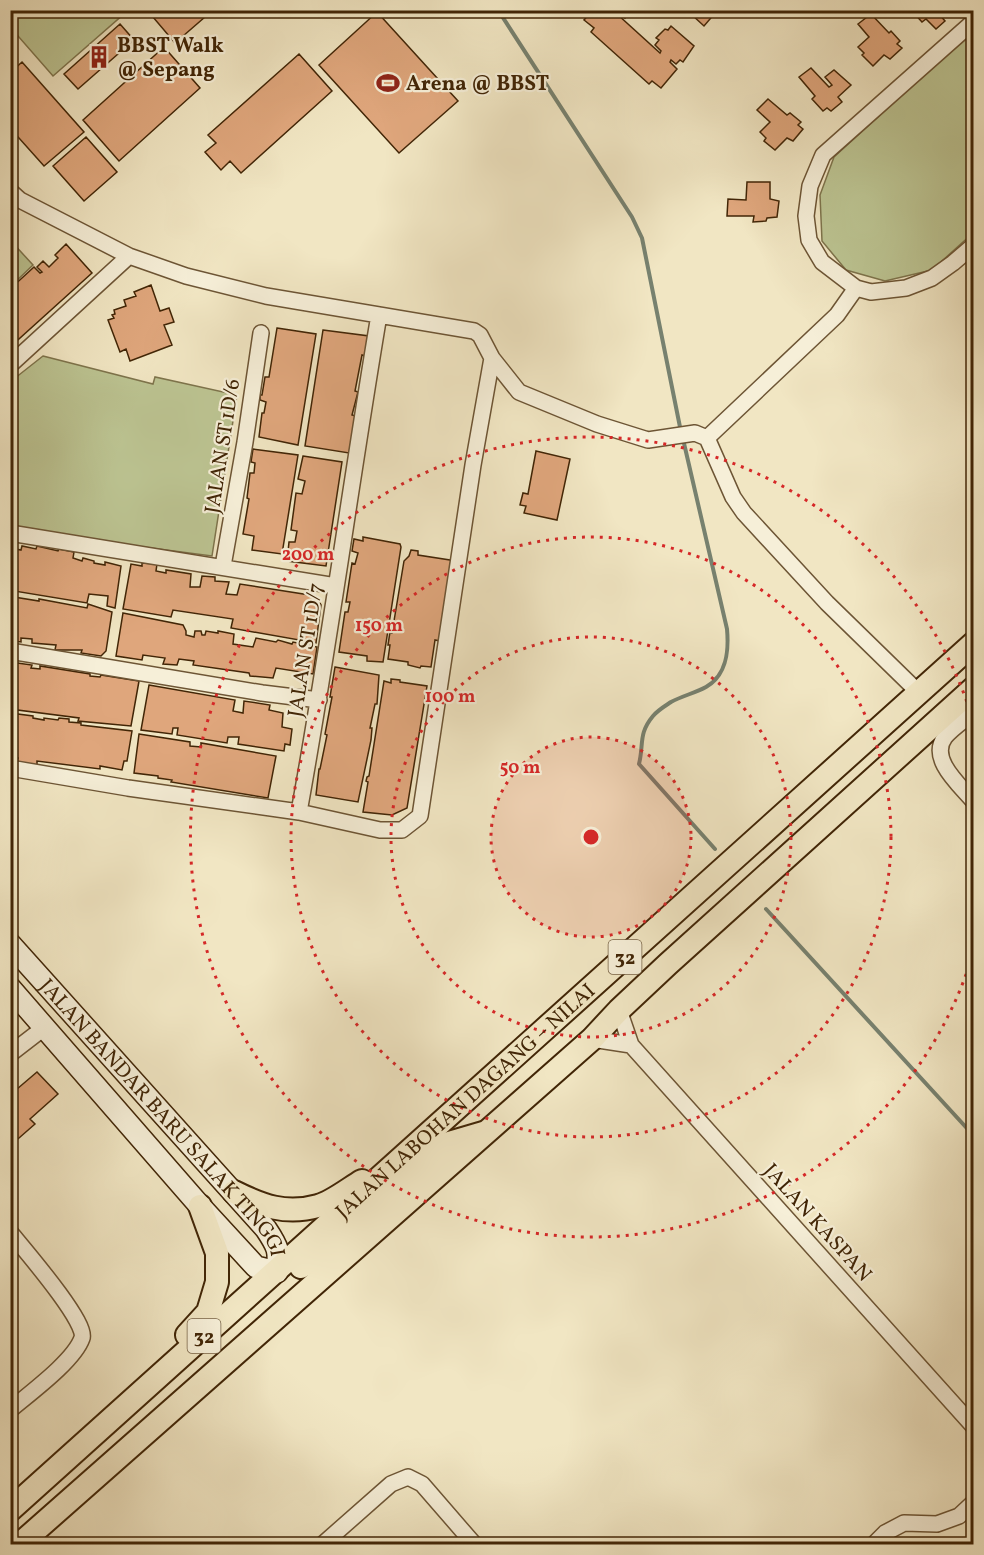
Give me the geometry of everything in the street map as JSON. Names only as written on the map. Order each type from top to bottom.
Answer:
[{"type":"main road","name":"JALAN LABOHAN DAGANG ‒ NILAI","points":[[10,1510],[974,643]]},
{"type":"main road","name":"JALAN LABOHAN DAGANG ‒ NILAI","points":[[20,1545],[145,1432],[490,1131],[592,1039],[619,1010],[974,688]]},
{"type":"main road","name":"JALAN BANDAR BARU SALAK TINGGI","points":[[10,944],[234,1192],[276,1244],[279,1254],[276,1272]]},
{"type":"main road","points":[[10,988],[256,1267],[276,1272],[293,1270],[314,1259],[449,1143],[490,1131]]},
{"type":"main road","points":[[120,1113],[145,1094]]},
{"type":"main road","points":[[234,1192],[260,1205],[289,1210],[320,1206],[375,1174],[436,1127]]},
{"type":"main road","points":[[132,1400],[208,1312],[217,1282],[217,1253],[200,1206]]},
{"type":"main road","points":[[145,1432],[157,1397],[250,1314],[271,1287],[276,1272]]},
{"type":"street","points":[[974,21],[823,155],[810,186],[806,216],[809,240],[822,262],[856,288],[871,292],[906,288],[932,278],[974,245]]},
{"type":"street","points":[[14,200],[129,256],[186,276],[255,293],[474,331],[480,335],[492,358],[519,392],[597,424],[648,440],[695,433],[707,438],[732,498],[744,513],[827,603],[911,686]]},
{"type":"street","points":[[10,365],[129,256]]},
{"type":"street","points":[[707,438],[837,315],[856,288]]},
{"type":"street","name":"JALAN ST 1D/7","points":[[299,812],[319,700],[354,460],[379,315]]},
{"type":"street","name":"JALAN ST 1D/6","points":[[223,566],[261,333]]},
{"type":"street","points":[[10,768],[128,788],[299,812],[380,830],[402,830],[420,816],[473,465],[492,358]]},
{"type":"street","points":[[10,533],[336,586]]},
{"type":"street","points":[[10,651],[250,691],[319,700]]},
{"type":"street","points":[[974,712],[944,737],[940,748],[944,766],[974,802]]},
{"type":"street","points":[[592,1039],[631,1045],[619,1010]]},
{"type":"street","points":[[10,1054],[45,1026]]},
{"type":"street","name":"JALAN KASPAN","points":[[631,1045],[974,1426]]},
{"type":"street","points":[[10,1232],[68,1305],[82,1326],[84,1336],[74,1353],[10,1410]]},
{"type":"street","points":[[323,1545],[391,1484],[408,1477],[422,1484],[474,1545]]},
{"type":"street","points":[[874,1545],[885,1533],[904,1523],[938,1524],[959,1516],[974,1502]]},
{"type":"green space","points":[[16,10],[123,10],[125,13],[53,76],[11,28],[10,15]]},
{"type":"green space","points":[[973,30],[973,233],[932,270],[885,281],[846,270],[822,241],[820,195],[834,157]]},
{"type":"green space","points":[[11,241],[33,265],[11,286]]},
{"type":"green space","points":[[43,356],[153,384],[155,377],[237,395],[212,556],[11,526],[10,382]]},
{"type":"building","points":[[147,10],[213,10],[175,43]]},
{"type":"building","points":[[593,10],[635,10],[631,15],[628,13],[625,18],[619,12],[617,14],[660,53],[661,51],[655,45],[659,40],[656,38],[671,26],[694,46],[683,62],[680,60],[676,64],[671,60],[670,62],[677,69],[661,88],[652,81],[649,84],[591,32],[594,28],[584,20]]},
{"type":"building","points":[[695,10],[714,10],[716,12],[704,26],[691,14]]},
{"type":"building","points":[[911,10],[939,10],[941,13],[939,14],[945,21],[936,29],[926,19],[922,22]]},
{"type":"building","name":"Arena @ BBST","points":[[377,12],[458,101],[399,153],[319,65]]},
{"type":"building","points":[[871,14],[889,33],[891,31],[900,41],[897,44],[902,48],[890,59],[884,55],[873,66],[862,55],[864,53],[858,47],[869,37],[858,24]]},
{"type":"building","name":"BBST Walk @ Sepang","points":[[120,24],[134,40],[78,89],[64,74]]},
{"type":"building","points":[[164,47],[200,88],[119,161],[83,120]]},
{"type":"building","points":[[299,54],[332,91],[241,173],[230,161],[221,170],[205,152],[216,143],[208,135]]},
{"type":"building","points":[[22,62],[84,132],[44,166],[10,128],[10,73]]},
{"type":"building","points":[[811,68],[829,87],[832,85],[825,77],[834,70],[851,85],[838,97],[842,102],[831,111],[827,108],[823,111],[812,99],[815,96],[799,77]]},
{"type":"building","points":[[768,99],[787,115],[790,113],[801,122],[798,125],[803,129],[793,141],[787,138],[775,150],[764,141],[766,138],[760,132],[770,122],[757,110]]},
{"type":"building","points":[[86,137],[117,172],[84,201],[53,166]]},
{"type":"building","points":[[747,182],[770,182],[770,199],[779,201],[777,217],[753,222],[754,216],[727,216],[728,199],[746,200]]},
{"type":"building","points":[[66,244],[92,273],[10,347],[10,295],[13,293],[10,289],[34,267],[40,273],[42,272],[37,267],[43,261],[49,267],[58,258],[55,255]]},
{"type":"building","points":[[151,285],[160,311],[169,308],[174,322],[164,325],[172,345],[130,361],[126,349],[120,352],[108,320],[114,318],[112,315],[115,314],[114,310],[126,306],[124,300],[136,296],[134,292]]},
{"type":"building","points":[[277,328],[316,334],[298,445],[259,437],[266,402],[260,400],[260,395],[262,395],[265,377],[269,377]]},
{"type":"building","points":[[323,330],[369,336],[366,356],[362,355],[355,391],[358,392],[352,415],[356,416],[349,453],[305,446]]},
{"type":"building","points":[[253,449],[298,455],[282,554],[252,550],[254,536],[243,534],[249,499],[247,498],[250,473],[254,473],[255,463],[251,462]]},
{"type":"building","points":[[536,451],[570,459],[557,520],[524,513],[526,506],[520,505],[523,493],[528,494]]},
{"type":"building","points":[[303,456],[342,462],[326,566],[287,561],[289,542],[295,542],[297,531],[291,530],[296,493],[302,494],[305,481],[298,479]]},
{"type":"building","points":[[363,537],[400,544],[401,547],[383,662],[367,661],[367,656],[339,652],[345,612],[348,612],[350,602],[346,602],[352,563],[355,564],[358,553],[352,551],[354,539],[363,541]]},
{"type":"building","points":[[10,544],[11,548],[21,550],[22,546],[36,549],[37,546],[58,551],[59,549],[74,552],[73,558],[82,561],[83,558],[94,561],[94,563],[105,565],[105,562],[121,566],[115,608],[107,606],[108,596],[89,594],[87,603],[14,591],[15,585],[10,585]]},
{"type":"building","points":[[411,550],[418,551],[418,555],[450,560],[453,563],[440,641],[435,640],[431,667],[421,666],[420,668],[408,665],[408,662],[388,659],[390,632],[392,633],[404,561]]},
{"type":"building","points":[[142,563],[157,564],[156,571],[166,573],[166,570],[191,574],[190,587],[200,587],[202,576],[215,577],[215,581],[229,582],[226,594],[237,595],[240,584],[316,596],[321,605],[316,643],[231,628],[233,619],[173,610],[171,617],[123,609],[131,564],[142,566]]},
{"type":"building","points":[[10,594],[14,597],[87,608],[88,604],[112,612],[106,651],[101,656],[81,653],[82,650],[55,650],[56,645],[32,643],[32,639],[21,638],[21,642],[14,641],[15,637],[10,636]]},
{"type":"building","points":[[123,613],[183,625],[186,635],[194,637],[195,631],[201,631],[202,635],[205,635],[206,631],[234,634],[233,644],[253,647],[256,638],[317,647],[313,674],[276,668],[273,678],[250,676],[249,673],[193,665],[194,661],[179,659],[177,665],[163,664],[165,658],[143,655],[142,660],[116,656]]},
{"type":"building","points":[[10,662],[32,665],[31,668],[40,669],[40,666],[90,674],[90,676],[100,677],[101,675],[139,681],[131,726],[78,721],[79,718],[10,709]]},
{"type":"building","points":[[335,667],[379,675],[377,704],[375,704],[370,728],[372,728],[371,740],[358,802],[316,795],[327,735],[325,734]]},
{"type":"building","points":[[391,679],[427,686],[407,808],[392,815],[363,812],[368,782],[366,781],[369,776],[384,681],[391,683]]},
{"type":"building","points":[[149,685],[235,700],[233,711],[243,713],[244,701],[270,705],[269,710],[283,713],[282,727],[292,729],[290,745],[285,744],[284,751],[238,744],[239,737],[228,737],[227,743],[177,735],[178,728],[173,728],[172,734],[141,730]]},
{"type":"building","points":[[10,713],[44,720],[44,718],[69,719],[69,722],[81,723],[81,725],[132,731],[127,761],[124,761],[122,770],[37,761],[37,765],[16,763],[18,758],[10,757]]},
{"type":"building","points":[[139,734],[190,742],[190,746],[201,747],[201,743],[276,756],[268,798],[171,782],[172,780],[158,778],[158,776],[134,773]]},
{"type":"building","points":[[37,1072],[58,1094],[30,1119],[35,1124],[11,1145],[10,1095]]},
{"type":"waterway","points":[[498,10],[632,217],[642,238],[681,432]]},
{"type":"waterway","points":[[683,439],[727,629],[727,654],[722,669],[713,682],[671,702],[659,710],[648,722],[643,734],[639,764],[715,849]]},
{"type":"waterway","points":[[766,909],[974,1136]]},
{"type":"place","name":"BBST Walk @ Sepang","points":[[99,57]]},
{"type":"place","name":"Arena @ BBST","points":[[388,83]]}]
